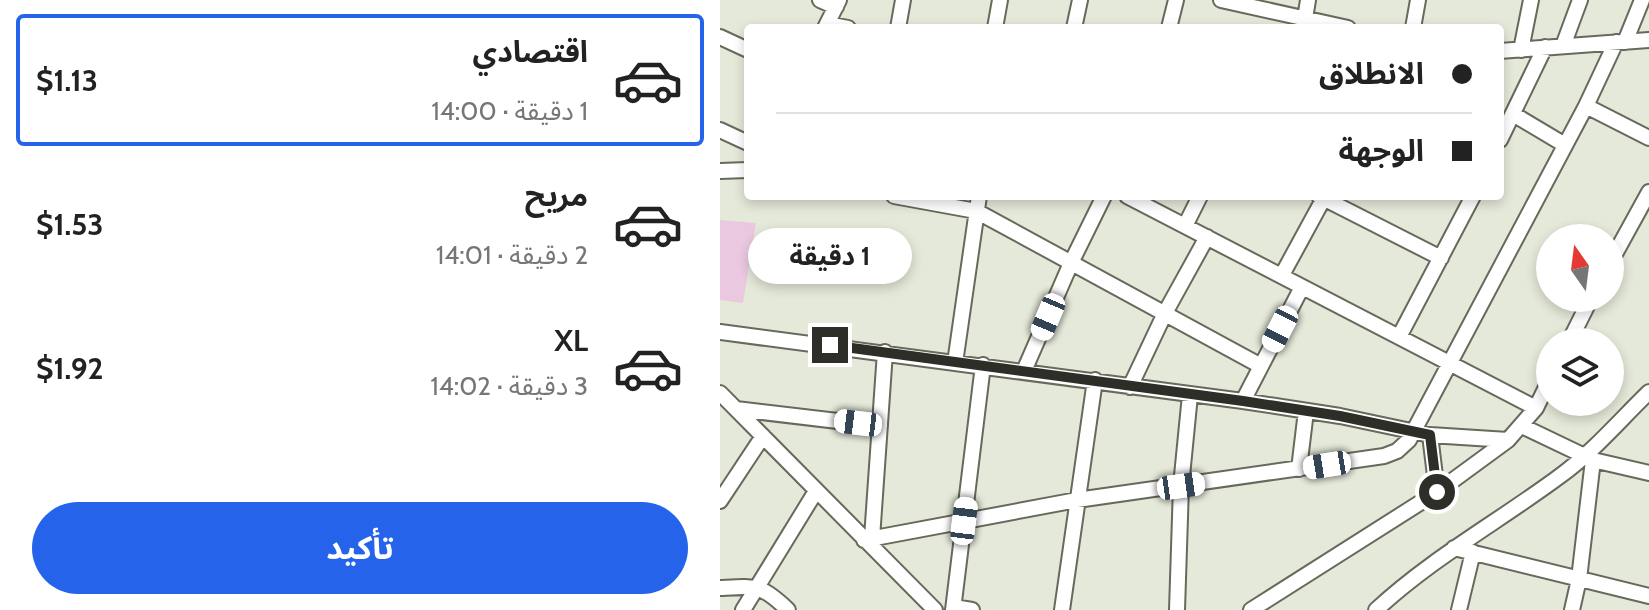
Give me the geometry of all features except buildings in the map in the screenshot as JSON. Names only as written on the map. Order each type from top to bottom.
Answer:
[{"type":"street","points":[[820,0],[838,4],[827,24]]},
{"type":"street","points":[[899,24],[903,0]]},
{"type":"street","points":[[996,24],[1000,0]]},
{"type":"street","points":[[1075,24],[1080,0]]},
{"type":"street","points":[[1170,24],[1176,0]]},
{"type":"street","points":[[1221,0],[1329,24]]},
{"type":"street","points":[[1305,19],[1308,0]]},
{"type":"street","points":[[1414,24],[1418,0]]},
{"type":"street","points":[[1521,50],[1531,0]]},
{"type":"street","points":[[1563,46],[1580,0]]},
{"type":"street","points":[[868,539],[1077,500],[1384,456],[1405,445],[1642,0]]},
{"type":"street","points":[[720,37],[744,48]]},
{"type":"street","points":[[1504,51],[1649,40]]},
{"type":"street","points":[[1504,132],[1545,47]]},
{"type":"street","points":[[1586,106],[1649,138]]},
{"type":"street","points":[[1513,114],[1565,145]]},
{"type":"street","points":[[720,130],[744,141]]},
{"type":"street","points":[[720,171],[744,170]]},
{"type":"street","points":[[1624,238],[1649,192]]},
{"type":"street","points":[[936,200],[978,204],[1071,263],[1261,366]]},
{"type":"street","points":[[1024,371],[1102,200]]},
{"type":"street","points":[[1135,200],[1536,408],[1508,440],[1437,492],[1251,610]]},
{"type":"street","points":[[1185,226],[1198,200]]},
{"type":"street","points":[[1282,275],[1320,200]]},
{"type":"street","points":[[1328,200],[1441,258]]},
{"type":"street","points":[[1399,337],[1471,200]]},
{"type":"street","points":[[955,363],[978,204]]},
{"type":"street","points":[[1130,387],[1165,313],[1207,237]]},
{"type":"street","points":[[1243,401],[1302,287]]},
{"type":"street","points":[[720,332],[1243,401],[1430,435],[1508,440]]},
{"type":"street","points":[[868,539],[885,352]]},
{"type":"street","points":[[972,610],[953,608],[983,365]]},
{"type":"street","points":[[1062,610],[1095,380]]},
{"type":"street","points":[[1376,610],[1427,566],[1588,458],[1649,392]]},
{"type":"street","points":[[720,393],[935,610]]},
{"type":"street","points":[[1177,610],[1181,486],[1190,395]]},
{"type":"street","points":[[736,409],[880,426]]},
{"type":"street","points":[[1299,469],[1306,411]]},
{"type":"street","points":[[1522,426],[1588,458],[1649,473]]},
{"type":"street","points":[[1430,435],[1437,492]]},
{"type":"street","points":[[720,501],[763,436]]},
{"type":"street","points":[[1572,610],[1579,579],[1588,458]]},
{"type":"street","points":[[743,610],[816,491]]},
{"type":"street","points":[[1454,548],[1649,596]]},
{"type":"street","points":[[1459,610],[1473,552]]},
{"type":"street","points":[[720,588],[757,586],[774,596],[788,610]]},
{"type":"shaded area","points":[[720,220],[756,223],[743,303],[720,300]]},
{"type":"route","points":[[830,345],[1243,401],[1340,416],[1430,435],[1437,492]]}]
